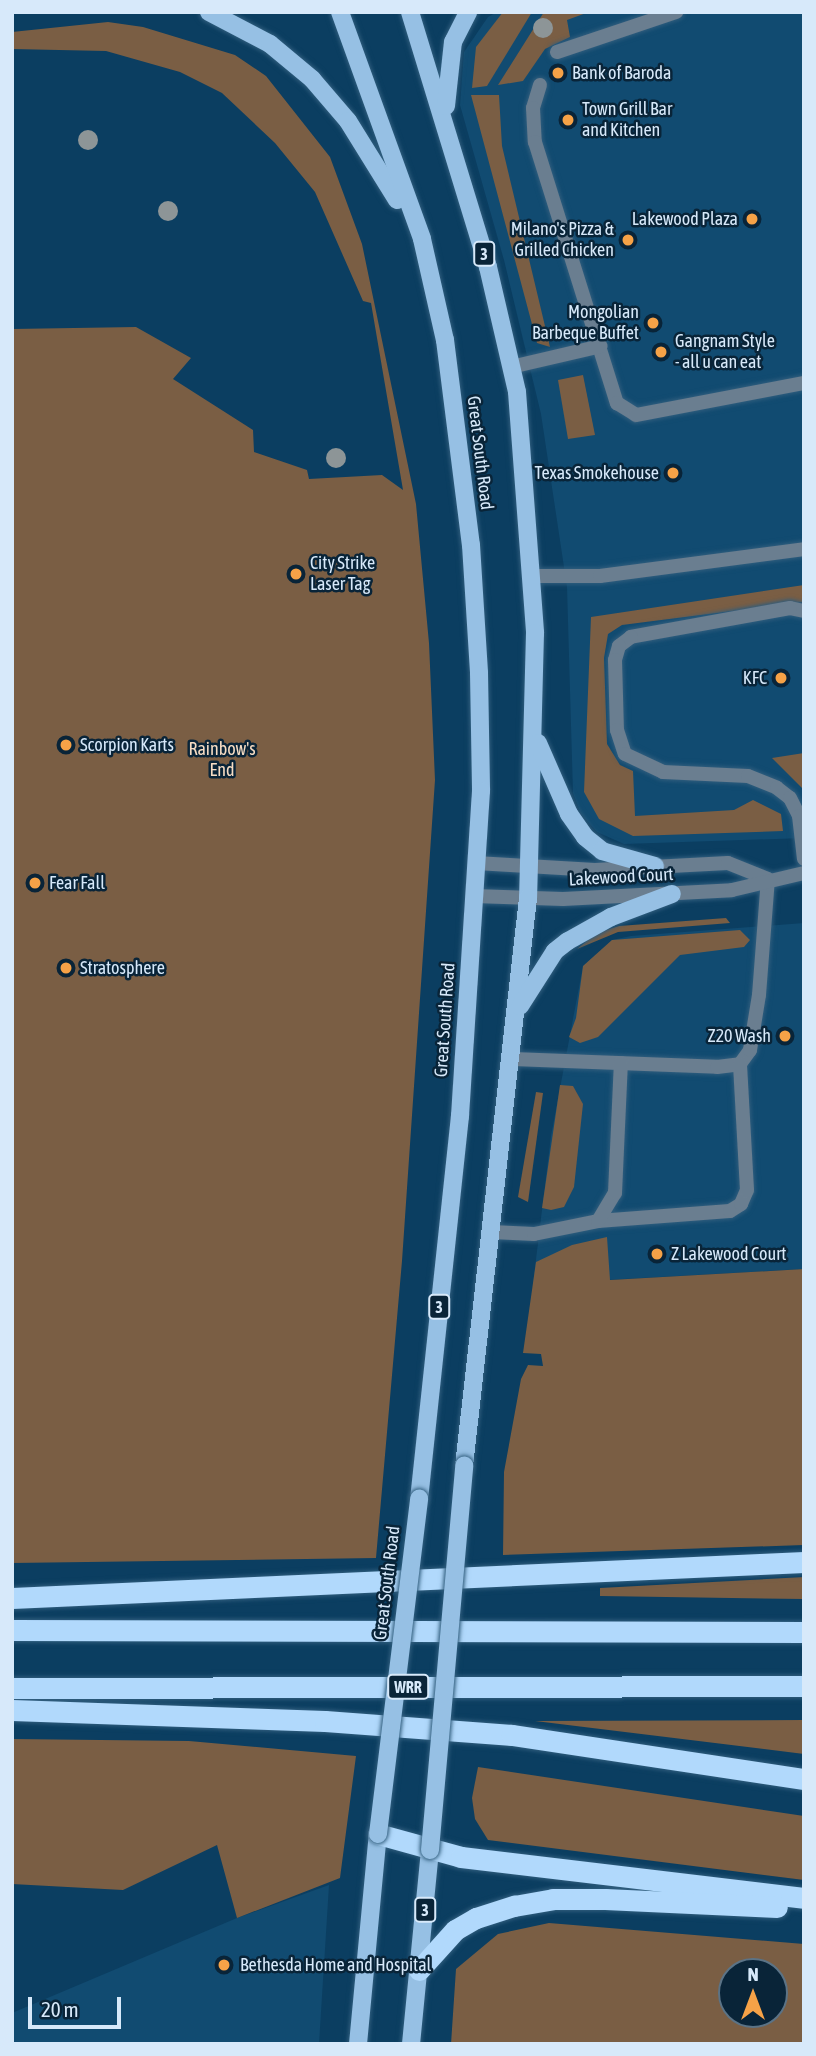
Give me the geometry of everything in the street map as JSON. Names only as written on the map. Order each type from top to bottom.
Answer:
[{"type":"highway","points":[[12,1598],[804,1562]]},
{"type":"highway","points":[[12,1630],[804,1632]]},
{"type":"highway","name":"WRR","points":[[12,1688],[804,1686]]},
{"type":"highway","points":[[12,1710],[325,1721],[512,1735],[804,1779]]},
{"type":"highway","points":[[378,1834],[430,1850],[804,1898]]},
{"type":"highway","points":[[419,1970],[455,1930],[477,1917],[554,1899],[804,1909]]},
{"type":"main road","points":[[209,12],[270,44],[312,79],[348,121],[422,239]]},
{"type":"main road","name":"Great South Road","points":[[340,12],[422,239],[445,340],[471,545],[480,764],[460,1116],[419,1498],[378,1834],[358,2044]]},
{"type":"main road","name":"3","points":[[410,12],[446,117],[511,367],[531,576],[536,737],[528,898],[518,1009],[464,1466],[411,2044]]},
{"type":"main road","points":[[446,117],[453,42],[468,12]]},
{"type":"main road","points":[[536,737],[569,814],[585,837],[602,850],[655,866]]},
{"type":"main road","points":[[518,1009],[555,951],[611,917],[672,894]]},
{"type":"street","points":[[557,52],[677,12]]},
{"type":"street","points":[[540,85],[533,108],[535,142],[617,403],[636,415],[804,383]]},
{"type":"street","points":[[511,367],[601,346]]},
{"type":"street","points":[[531,576],[600,576],[804,549]]},
{"type":"street","points":[[804,611],[790,608],[631,637],[619,646],[618,743],[625,754],[663,772],[748,776],[777,788],[790,798],[799,816],[804,859]]},
{"type":"street","name":"Lakewood Court","points":[[476,863],[595,870],[728,863],[768,878]]},
{"type":"street","name":"Lakewood Court","points":[[474,896],[528,898],[672,894],[741,889],[768,878],[804,873]]},
{"type":"street","points":[[492,1233],[534,1234],[598,1221],[730,1211],[741,1204],[747,1191],[740,1064],[750,1050],[759,995],[768,878]]},
{"type":"street","points":[[513,1059],[717,1068],[740,1064]]},
{"type":"street","points":[[598,1221],[615,1192],[621,1063]]},
{"type":"shaded area","points":[[497,12],[804,12],[804,838],[624,844],[597,832],[581,814],[573,793],[567,587],[541,414],[504,260],[460,105],[464,52],[488,17]]},
{"type":"shaded area","points":[[804,923],[804,1269],[533,1284],[551,1136],[583,966],[612,940],[631,936]]},
{"type":"shaded area","name":"Bethesda Home and Hospital","points":[[329,1885],[319,2044],[12,2044],[12,2013],[237,1918]]},
{"type":"green space","points":[[503,12],[532,12],[487,86],[472,88],[476,47]]},
{"type":"green space","points":[[544,12],[589,12],[567,20],[570,37],[545,49],[523,81],[498,85]]},
{"type":"green space","name":"Rainbow's End","points":[[108,22],[143,27],[235,55],[266,76],[330,157],[362,244],[416,504],[429,643],[435,780],[402,1261],[376,1558],[12,1563],[12,329],[136,327],[191,358],[173,379],[253,430],[254,452],[307,470],[309,479],[382,475],[403,490],[371,303],[363,301],[315,192],[275,143],[222,93],[180,72],[106,51],[12,49],[12,32]]},
{"type":"green space","points":[[471,95],[499,95],[502,146],[550,347],[537,343]]},
{"type":"green space","points":[[583,375],[595,435],[568,439],[558,380]]},
{"type":"green space","points":[[804,585],[804,602],[622,625],[608,634],[604,658],[607,744],[620,765],[633,771],[635,816],[734,810],[753,800],[781,814],[783,831],[633,836],[599,819],[584,792],[591,617]]},
{"type":"green space","points":[[804,753],[804,790],[772,758]]},
{"type":"green space","points":[[726,918],[730,923],[618,932],[577,949],[597,933],[619,926]]},
{"type":"green space","points":[[740,930],[750,940],[744,947],[680,955],[598,1037],[580,1043],[569,1037],[576,1018],[583,966],[612,940]]},
{"type":"green space","points":[[560,1085],[573,1086],[583,1104],[574,1187],[564,1207],[551,1210],[542,1208]]},
{"type":"green space","points":[[536,1092],[543,1093],[528,1202],[518,1197]]},
{"type":"green space","points":[[607,1237],[610,1280],[804,1269],[804,1545],[503,1555],[504,1472],[521,1379],[528,1365],[543,1366],[541,1354],[523,1353],[536,1262],[572,1245]]},
{"type":"green space","points":[[804,1577],[804,1599],[600,1596],[600,1588]]},
{"type":"green space","points":[[804,1720],[804,1754],[535,1721]]},
{"type":"green space","points":[[12,1739],[189,1741],[356,1756],[340,1878],[237,1918],[217,1845],[123,1890],[12,1884]]},
{"type":"green space","points":[[478,1767],[804,1816],[804,1880],[488,1840],[475,1819],[472,1798]]},
{"type":"green space","points":[[549,1923],[804,1944],[804,2044],[451,2044],[456,1969],[498,1934]]},
{"type":"place","name":"Bank of Baroda","points":[[558,73]]},
{"type":"place","name":"Town Grill Bar and Kitchen","points":[[568,120]]},
{"type":"place","name":"Lakewood Plaza","points":[[752,219]]},
{"type":"place","name":"Milano's Pizza & Grilled Chicken","points":[[628,240]]},
{"type":"place","name":"Mongolian Barbeque Buffet","points":[[653,323]]},
{"type":"place","name":"Gangnam Style - all u can eat","points":[[661,352]]},
{"type":"place","name":"Texas Smokehouse","points":[[673,473]]},
{"type":"place","name":"City Strike Laser Tag","points":[[296,574]]},
{"type":"place","name":"KFC","points":[[781,678]]},
{"type":"place","name":"Scorpion Karts","points":[[66,745]]},
{"type":"place","name":"Fear Fall","points":[[35,883]]},
{"type":"place","name":"Stratosphere","points":[[66,968]]},
{"type":"place","name":"Z20 Wash","points":[[785,1036]]},
{"type":"place","name":"Z Lakewood Court","points":[[657,1254]]},
{"type":"place","name":"Bethesda Home and Hospital","points":[[224,1965]]}]
